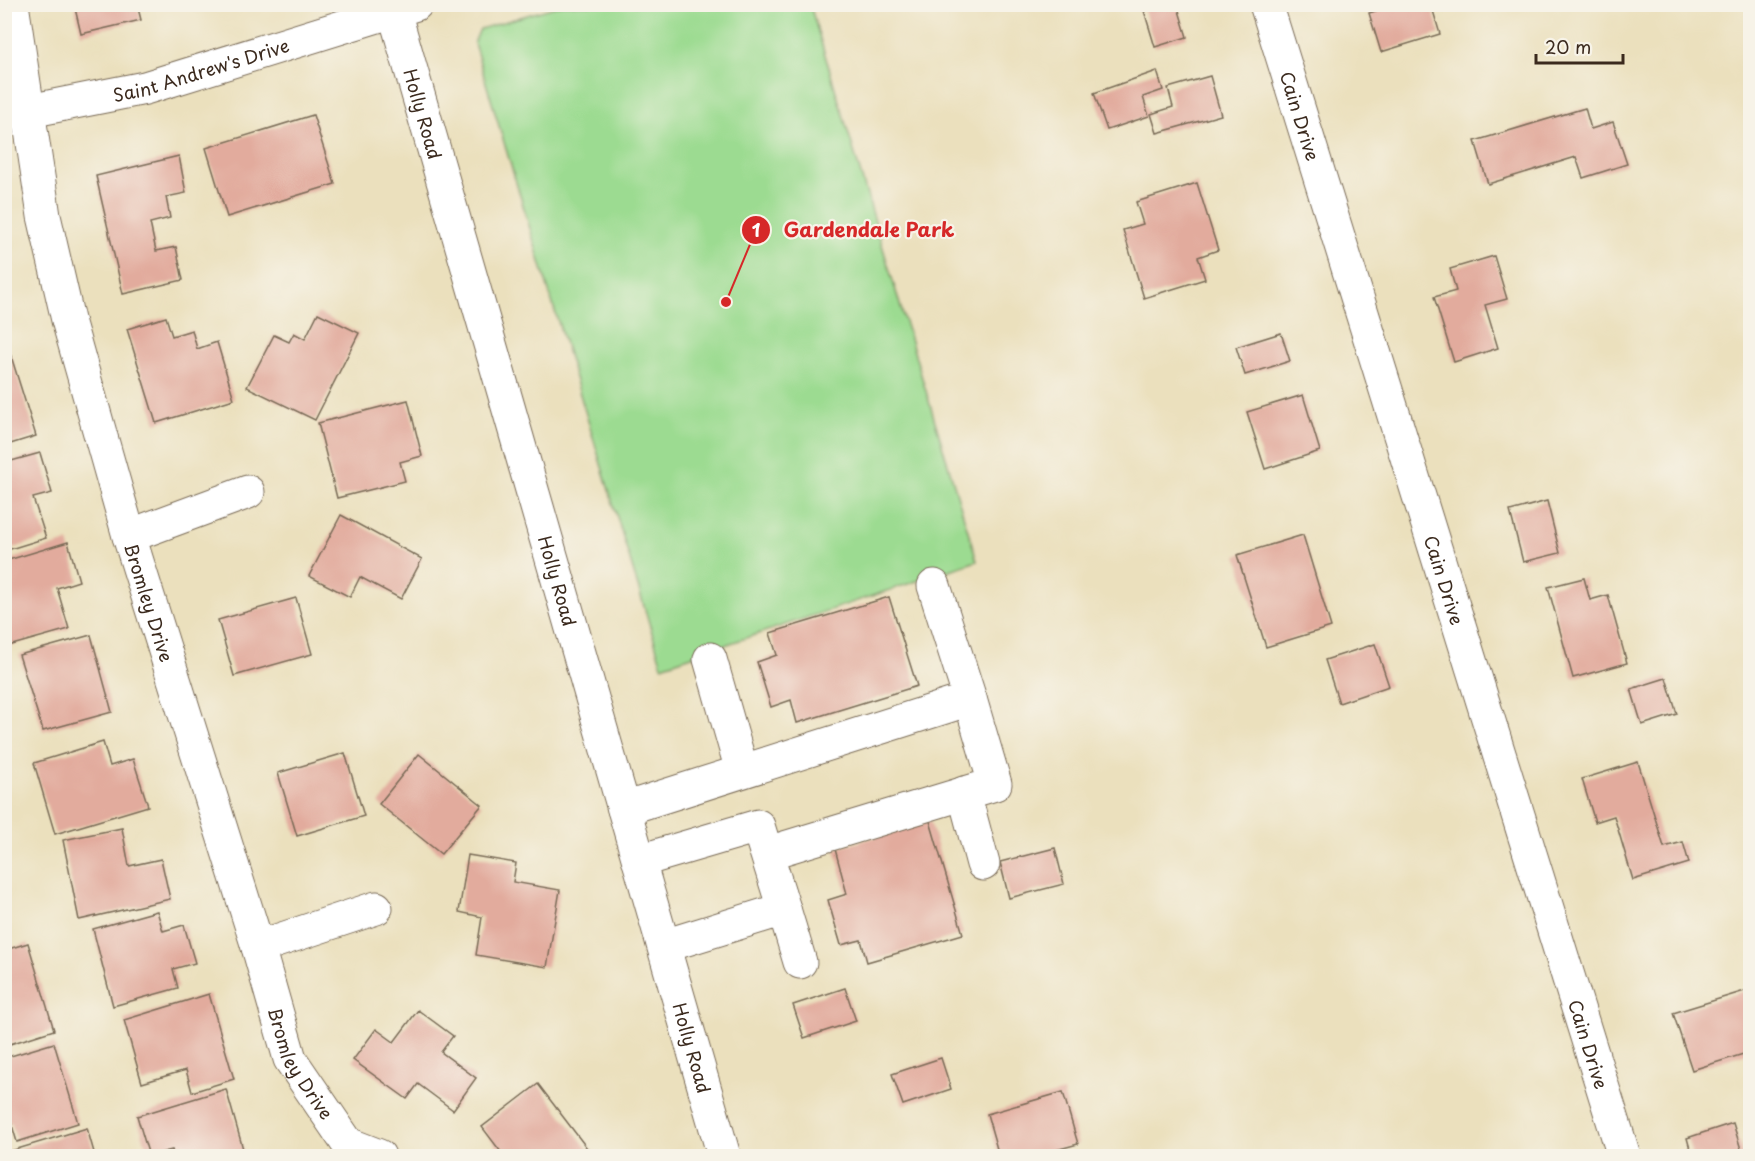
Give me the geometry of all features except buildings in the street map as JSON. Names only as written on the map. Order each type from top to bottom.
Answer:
[{"type":"street","name":"Bromley Drive","points":[[12,4],[17,112],[68,320],[129,536],[258,947],[290,1059],[348,1144],[379,1156]]},
{"type":"street","name":"Cain Drive","points":[[1266,4],[1624,1156]]},
{"type":"street","name":"Saint Andrew's Drive","points":[[17,112],[145,88],[401,7]]},
{"type":"street","name":"Holly Road","points":[[401,7],[624,809],[724,1156]]},
{"type":"street","points":[[129,536],[248,492]]},
{"type":"street","points":[[768,853],[995,784],[934,586]]},
{"type":"street","points":[[710,659],[742,771]]},
{"type":"street","points":[[624,809],[970,699]]},
{"type":"street","points":[[964,793],[983,864]]},
{"type":"street","points":[[639,861],[758,826],[800,962]]},
{"type":"street","points":[[258,947],[376,908]]},
{"type":"street","points":[[664,946],[784,909]]},
{"type":"green space","points":[[561,5],[810,5],[977,561],[662,666],[474,43],[480,29]]},
{"type":"place","name":"Gardendale Park","points":[[726,302]]}]
